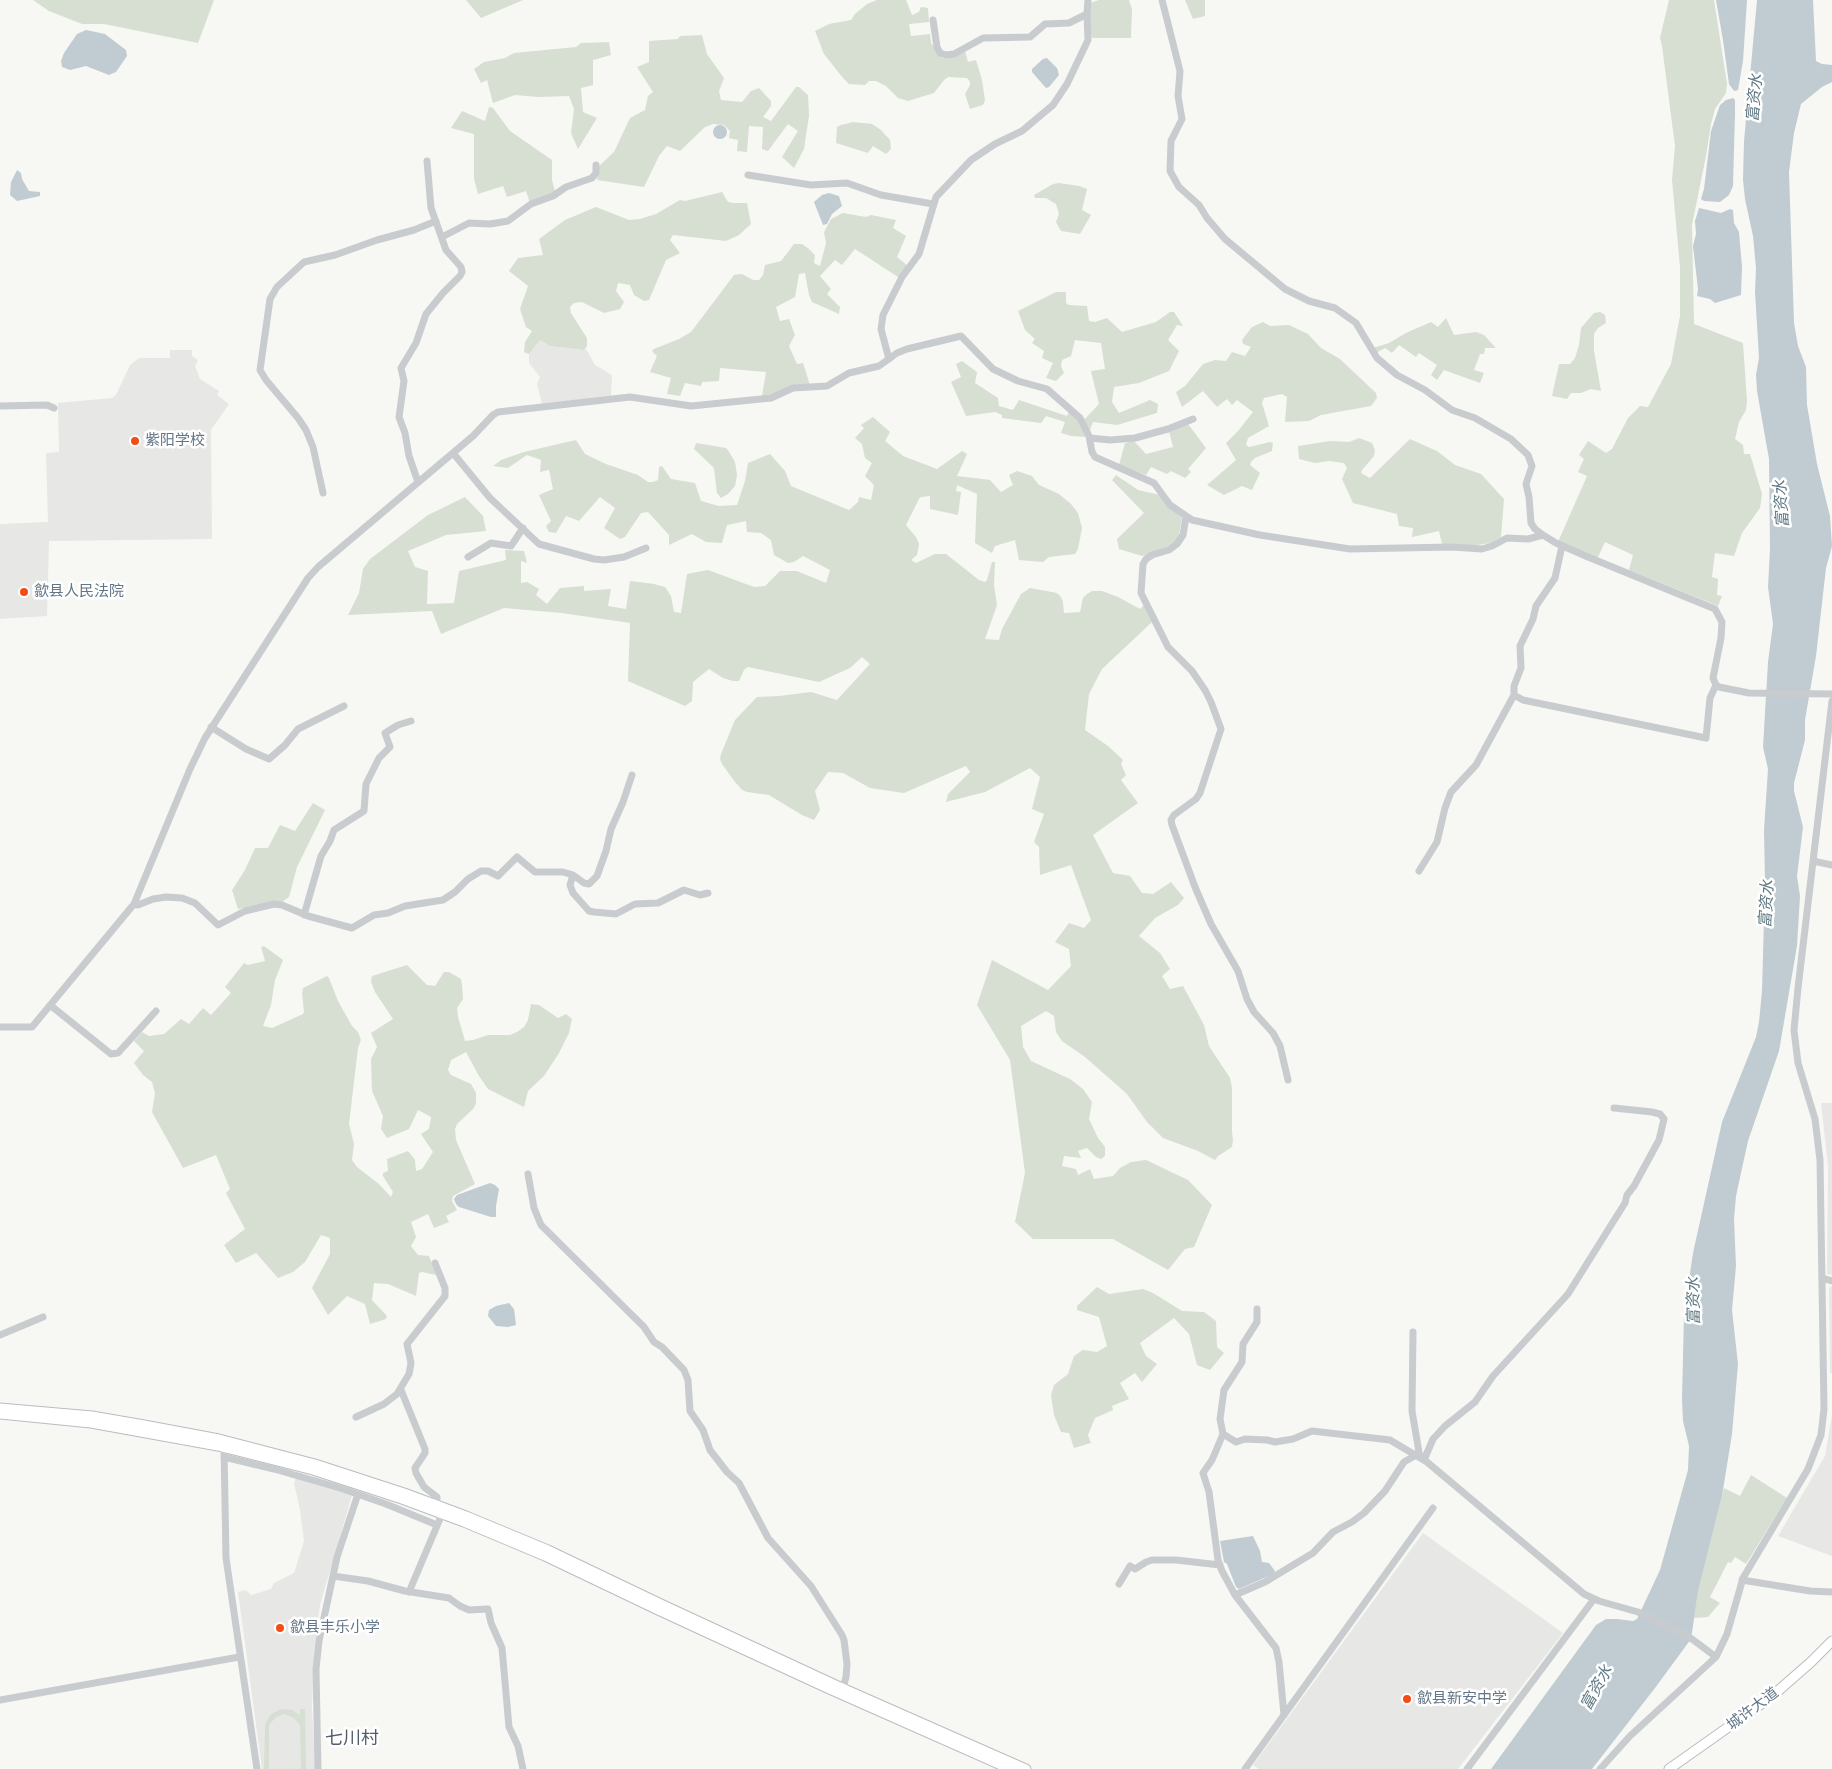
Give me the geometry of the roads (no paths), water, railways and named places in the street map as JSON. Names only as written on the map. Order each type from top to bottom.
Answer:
[{"type":"main road","points":[[0,1408],[109,1419],[219,1440],[315,1464],[436,1505],[548,1550],[843,1688],[1026,1769]]},
{"type":"main road","points":[[0,1414],[116,1427],[321,1472],[442,1514],[545,1556],[827,1688],[1010,1769]]},
{"type":"main road","name":"城许大道","points":[[1668,1769],[1771,1697],[1832,1641]]},
{"type":"main road","name":"城许大道","points":[[1679,1769],[1775,1701],[1803,1678],[1832,1650]]},
{"type":"street","points":[[889,359],[880,329],[883,315],[902,277],[919,254],[933,204],[941,189],[971,160],[995,144],[1022,132],[1053,105],[1067,84],[1088,40],[1088,0]]},
{"type":"street","points":[[1162,0],[1180,71],[1178,96],[1182,119],[1171,143],[1170,171],[1174,182],[1199,205],[1207,218],[1229,242],[1285,288],[1309,301],[1335,308],[1356,323],[1377,358],[1397,375],[1425,390],[1452,410],[1475,418],[1510,438],[1528,455],[1532,466],[1526,484],[1531,523],[1535,529],[1562,546],[1715,609],[1722,620],[1723,628],[1714,676],[1716,685],[1710,698],[1706,738],[1523,700],[1514,695]]},
{"type":"street","points":[[933,20],[937,47],[940,52],[946,55],[954,54],[983,38],[1030,37],[1045,24],[1069,23],[1087,14]]},
{"type":"street","points":[[418,482],[409,456],[406,433],[398,417],[404,381],[401,368],[416,343],[426,314],[462,273],[461,267],[446,250],[431,208],[427,161]]},
{"type":"street","points":[[442,237],[469,224],[490,224],[511,220],[531,204],[553,196],[566,187],[592,178],[596,173],[596,165]]},
{"type":"street","points":[[748,175],[811,185],[848,183],[881,195],[933,204]]},
{"type":"street","points":[[323,493],[313,447],[306,430],[260,370],[270,299],[277,287],[304,262],[335,255],[377,240],[414,230],[436,221]]},
{"type":"street","points":[[0,1027],[32,1027],[134,904],[193,763],[212,727],[312,573],[473,436],[493,415],[502,411],[634,396],[691,406],[771,398],[793,388],[827,386],[847,374],[879,366],[897,353],[961,336],[993,369],[1018,381],[1047,389],[1077,415],[1090,438],[1092,452],[1095,457],[1154,483],[1170,505],[1186,517],[1199,522],[1260,535],[1350,549],[1450,547],[1482,549],[1507,538],[1528,539],[1543,535]]},
{"type":"street","points":[[0,406],[47,405],[54,408]]},
{"type":"street","points":[[1090,438],[1110,440],[1136,438],[1168,429],[1193,419]]},
{"type":"street","points":[[453,453],[490,498],[541,545],[594,559],[618,558],[646,548]]},
{"type":"street","points":[[1186,517],[1183,535],[1177,544],[1169,550],[1152,555],[1143,564],[1141,593],[1168,647],[1192,672],[1205,690],[1221,730],[1202,790],[1196,799],[1174,815],[1172,825],[1195,887],[1211,924],[1238,971],[1247,999],[1254,1012],[1273,1033],[1280,1046],[1288,1080]]},
{"type":"street","points":[[468,557],[491,543],[511,546],[523,528]]},
{"type":"street","points":[[1420,871],[1437,842],[1451,792],[1476,765],[1514,695],[1514,686],[1521,668],[1520,646],[1533,620],[1536,606],[1555,578],[1562,546]]},
{"type":"street","points":[[1716,685],[1722,689],[1749,693],[1832,694]]},
{"type":"street","points":[[1600,1769],[1630,1736],[1716,1657],[1727,1634],[1742,1580],[1808,1469],[1815,1455],[1821,1435],[1824,1418],[1824,1375],[1821,1177],[1813,1110],[1798,1063],[1794,1030],[1832,701]]},
{"type":"street","points":[[212,727],[246,749],[269,759],[285,745],[298,729],[344,706]]},
{"type":"street","points":[[304,915],[321,856],[334,832],[340,825],[364,811],[366,784],[379,758],[390,747],[385,732],[411,721]]},
{"type":"street","points":[[134,904],[138,905],[166,896],[182,898],[195,903],[218,925],[245,910],[274,904],[288,906],[304,915],[352,928],[374,915],[405,906],[443,900],[455,892],[468,879],[481,871],[488,871],[498,876],[517,857],[535,872],[563,872],[573,875],[581,882],[588,884],[593,882],[597,876],[611,829],[632,775]]},
{"type":"street","points":[[1813,861],[1832,865]]},
{"type":"street","points":[[573,875],[570,885],[573,893],[589,911],[594,912],[616,914],[635,904],[658,903],[684,890],[700,895],[708,893]]},
{"type":"street","points":[[50,1005],[111,1054],[118,1053],[156,1011]]},
{"type":"street","points":[[1235,1595],[1265,1582],[1312,1553],[1333,1532],[1364,1513],[1385,1491],[1403,1463],[1420,1458],[1445,1426],[1475,1402],[1493,1376],[1568,1294],[1621,1210],[1627,1195],[1634,1186],[1659,1140],[1664,1119],[1660,1114],[1614,1108]]},
{"type":"street","points":[[528,1174],[534,1208],[541,1225],[644,1327],[654,1342],[662,1347],[684,1370],[688,1380],[690,1411],[703,1430],[710,1450],[727,1472],[739,1483],[768,1538],[811,1586],[842,1635],[846,1664],[846,1677],[843,1688]]},
{"type":"street","points":[[356,1417],[384,1404],[401,1390],[411,1369],[407,1344],[444,1296],[445,1288],[435,1263]]},
{"type":"street","points":[[1822,1278],[1832,1280]]},
{"type":"street","points":[[1258,1309],[1257,1322],[1243,1344],[1242,1362],[1224,1390],[1220,1419],[1223,1434],[1212,1460],[1203,1473],[1209,1492],[1220,1566],[1235,1595],[1276,1648],[1284,1715]]},
{"type":"street","points":[[0,1335],[44,1317]]},
{"type":"street","points":[[1413,1332],[1412,1411],[1420,1458]]},
{"type":"street","points":[[1824,1375],[1832,1376]]},
{"type":"street","points":[[401,1390],[425,1449],[415,1468],[416,1473],[424,1487],[436,1496],[436,1505]]},
{"type":"street","points":[[1223,1434],[1236,1442],[1245,1439],[1275,1442],[1312,1431],[1390,1440],[1420,1458],[1575,1587],[1594,1599],[1638,1612],[1692,1639],[1716,1657]]},
{"type":"street","points":[[257,1769],[239,1657],[226,1558],[224,1452],[358,1494],[437,1525]]},
{"type":"street","points":[[318,1769],[317,1655],[320,1630],[333,1576],[358,1494]]},
{"type":"street","points":[[1245,1769],[1433,1508]]},
{"type":"street","points":[[409,1592],[442,1514]]},
{"type":"street","points":[[1119,1584],[1130,1566],[1135,1569],[1152,1560],[1176,1560],[1220,1566]]},
{"type":"street","points":[[333,1576],[368,1581],[409,1592],[449,1598],[469,1610],[488,1609],[491,1623],[502,1648],[506,1672],[509,1727],[518,1746],[523,1769]]},
{"type":"street","points":[[1742,1580],[1810,1591],[1832,1592]]},
{"type":"street","points":[[1467,1769],[1594,1599]]},
{"type":"street","points":[[0,1700],[239,1657]]},
{"type":"water","points":[[1716,0],[1747,0],[1743,61],[1738,90],[1734,91],[1729,84]]},
{"type":"water","name":"富资水","points":[[1757,0],[1813,0],[1816,61],[1832,65],[1832,82],[1822,87],[1801,104],[1794,133],[1789,172],[1794,323],[1798,346],[1806,367],[1807,405],[1817,464],[1830,516],[1832,546],[1826,568],[1816,656],[1805,720],[1805,740],[1794,783],[1794,791],[1803,827],[1797,876],[1800,896],[1797,946],[1779,1051],[1748,1141],[1736,1196],[1734,1219],[1736,1266],[1732,1310],[1738,1364],[1732,1434],[1722,1496],[1698,1592],[1691,1639],[1592,1769],[1491,1769],[1596,1625],[1606,1619],[1633,1621],[1637,1619],[1660,1570],[1688,1470],[1689,1446],[1683,1421],[1682,1399],[1684,1314],[1693,1253],[1722,1122],[1756,1037],[1759,1022],[1762,991],[1765,883],[1764,830],[1768,769],[1763,747],[1768,662],[1773,624],[1768,587],[1770,549],[1769,459],[1757,391],[1756,375],[1759,358],[1755,292],[1756,268],[1753,236],[1743,180],[1744,141]]},
{"type":"water","points":[[86,30],[105,34],[126,50],[127,56],[116,72],[109,75],[86,66],[70,70],[62,67],[61,61],[64,53],[77,34]]},
{"type":"water","points":[[1047,58],[1057,68],[1059,75],[1046,88],[1032,72],[1032,69],[1043,59]]},
{"type":"water","points":[[1733,98],[1735,100],[1735,114],[1733,186],[1729,195],[1720,202],[1704,201],[1701,199],[1704,189],[1711,131],[1720,105],[1726,100]]},
{"type":"water","points":[[717,125],[723,125],[727,132],[723,139],[717,139],[713,135],[713,129]]},
{"type":"water","points":[[17,170],[21,173],[22,179],[29,191],[40,192],[40,196],[17,201],[10,195],[11,182]]},
{"type":"water","points":[[829,193],[839,196],[842,206],[832,214],[827,224],[823,225],[814,202],[822,195]]},
{"type":"water","points":[[1699,208],[1721,213],[1730,209],[1733,210],[1734,223],[1739,232],[1742,267],[1741,295],[1715,303],[1710,299],[1697,296],[1698,289],[1693,246],[1696,234],[1695,221]]},
{"type":"water","points":[[490,1183],[499,1189],[496,1217],[459,1207],[456,1204],[454,1199],[457,1195]]},
{"type":"water","points":[[509,1303],[514,1309],[516,1325],[508,1327],[496,1326],[488,1316],[489,1310]]},
{"type":"water","points":[[1253,1536],[1260,1551],[1262,1562],[1269,1563],[1275,1571],[1273,1574],[1239,1589],[1236,1587],[1227,1564],[1224,1562],[1220,1541]]},
{"type":"place","name":"紫阳学校","points":[[135,441]]},
{"type":"place","name":"歙县人民法院","points":[[24,592]]},
{"type":"place","name":"歙县丰乐小学","points":[[280,1628]]},
{"type":"place","name":"歙县新安中学","points":[[1407,1699]]},
{"type":"district","name":"七川村","points":[[352,1739]]}]
